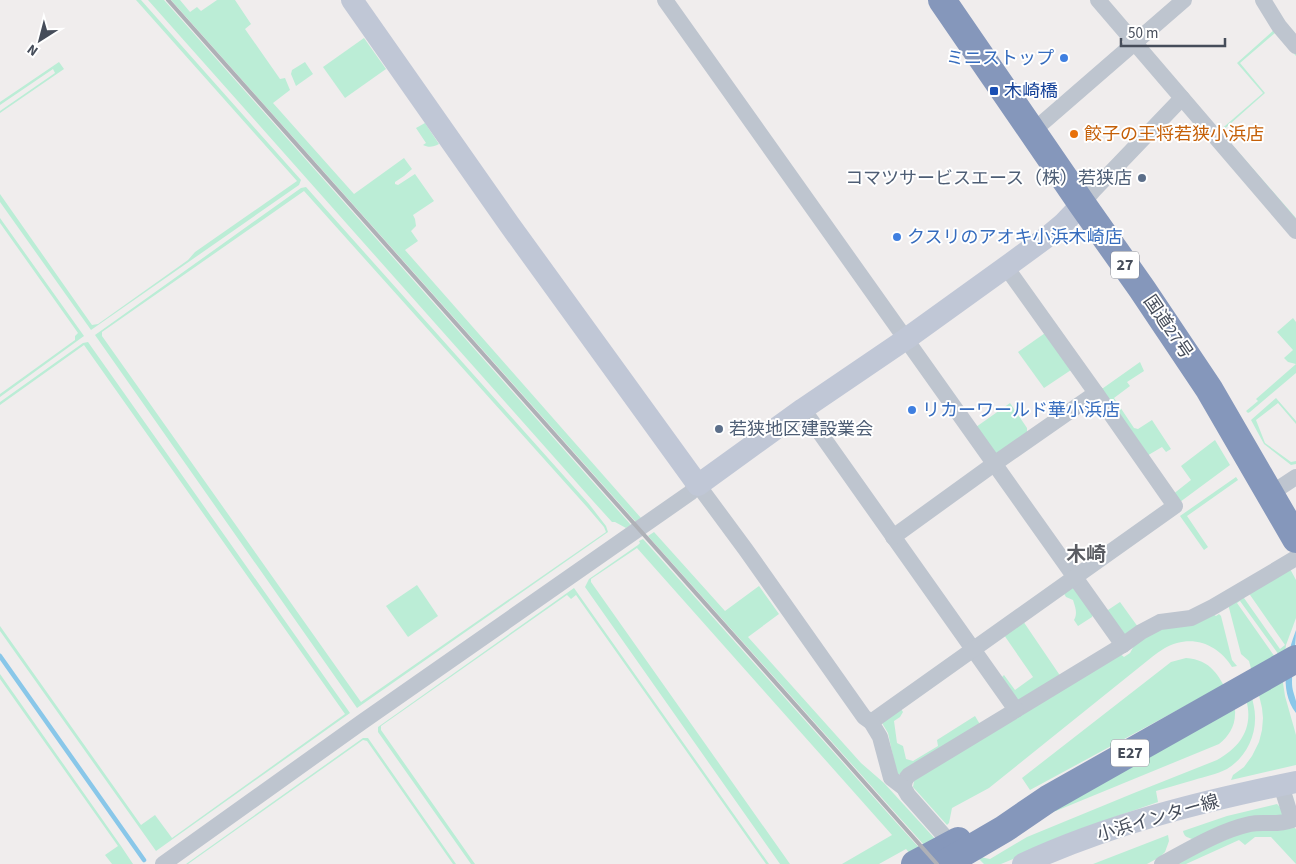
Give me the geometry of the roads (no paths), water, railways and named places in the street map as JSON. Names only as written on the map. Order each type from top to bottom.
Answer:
[{"type":"highway","name":"国道27号","points":[[942,0],[1209,389],[1296,539]]},
{"type":"highway","name":"E27","points":[[944,864],[1004,829],[1048,799],[1296,659]]},
{"type":"highway","name":"E27","points":[[915,864],[968,850]]},
{"type":"street","points":[[352,0],[509,224],[746,550],[864,717],[871,722],[880,737],[891,778],[904,788],[908,794],[968,850]]},
{"type":"street","points":[[665,0],[1123,645]]},
{"type":"street","points":[[1098,0],[1296,230]]},
{"type":"street","points":[[1032,131],[1184,0]]},
{"type":"street","points":[[1263,0],[1279,26],[1296,46]]},
{"type":"street","points":[[163,864],[362,722],[690,493],[698,485],[803,409],[906,339],[1051,234],[1063,224],[1182,98]]},
{"type":"street","points":[[871,722],[1175,506],[1006,267]]},
{"type":"street","points":[[893,537],[1096,393]]},
{"type":"street","points":[[803,409],[1016,710]]},
{"type":"street","points":[[1270,494],[1296,477]]},
{"type":"street","points":[[904,788],[905,778],[909,775],[1123,645],[1141,632],[1160,622],[1191,618],[1296,558]]},
{"type":"street","points":[[1162,864],[1199,844],[1238,828],[1253,823],[1280,824],[1292,820],[1288,784]]},
{"type":"street","name":"小浜インター線","points":[[1023,864],[1068,845],[1153,816],[1288,784]]},
{"type":"water","points":[[1296,630],[1292,682],[1296,701],[1296,713],[1290,704],[1287,694],[1286,672],[1287,661]]},
{"type":"waterway","points":[[0,656],[144,860]]},
{"type":"railway","points":[[168,0],[937,864]]},
{"type":"place","name":"ミニストップ","points":[[1064,58]]},
{"type":"place","name":"木崎橋","points":[[994,91]]},
{"type":"place","name":"餃子の王将若狭小浜店","points":[[1074,134]]},
{"type":"place","name":"コマツサービスエース（株）若狭店","points":[[1142,178]]},
{"type":"place","name":"クスリのアオキ小浜木崎店","points":[[897,237]]},
{"type":"place","name":"リカーワールド華小浜店","points":[[912,410]]},
{"type":"place","name":"若狭地区建設業会","points":[[719,429]]},
{"type":"district","name":"木崎","points":[[1086,555]]}]
